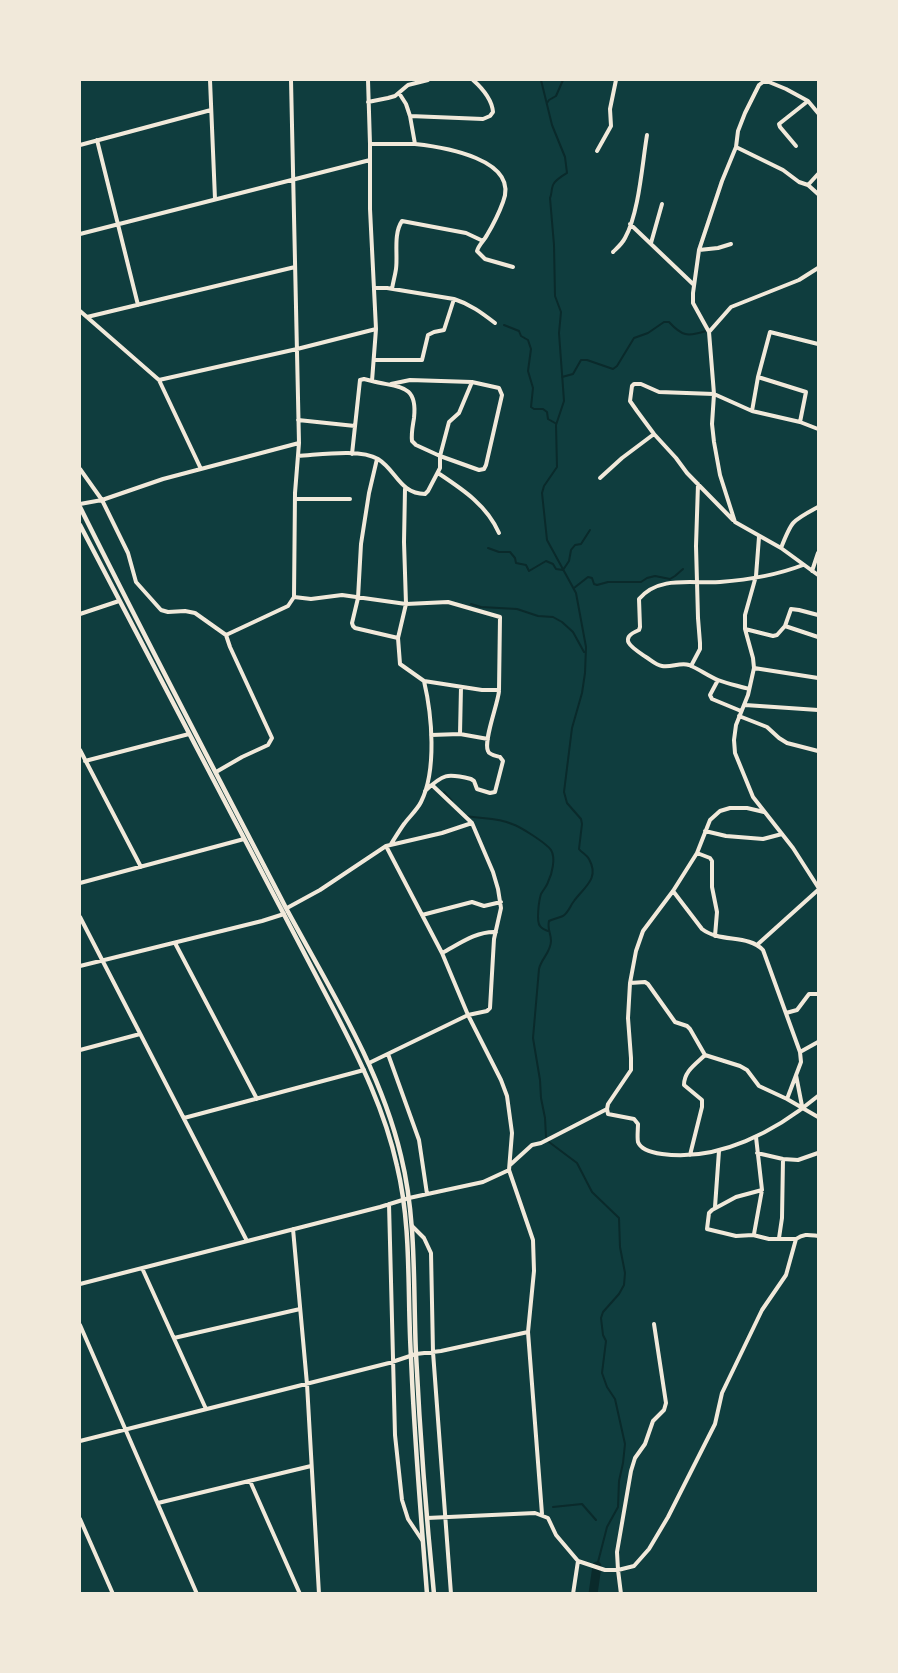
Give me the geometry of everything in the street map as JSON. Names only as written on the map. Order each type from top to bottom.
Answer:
[{"type":"street","points":[[210,80],[215,199]]},
{"type":"street","points":[[226,634],[279,611],[288,606],[294,597],[295,499],[299,443],[291,80]]},
{"type":"street","points":[[368,80],[370,209],[376,329],[372,381]]},
{"type":"street","points":[[368,102],[388,98],[408,86],[428,80]]},
{"type":"street","points":[[410,116],[483,119],[490,116],[493,106],[473,80]]},
{"type":"street","points":[[597,150],[610,126],[610,109],[616,80]]},
{"type":"street","points":[[735,522],[720,475],[714,442],[712,424],[714,394],[709,332],[693,303],[699,250],[736,147],[738,131],[759,85],[769,82],[786,89],[808,101],[819,113]]},
{"type":"street","points":[[399,93],[410,116],[415,144]]},
{"type":"street","points":[[796,146],[779,124],[808,101]]},
{"type":"street","points":[[80,144],[211,111]]},
{"type":"street","points":[[613,252],[626,237],[635,207],[647,135]]},
{"type":"street","points":[[97,140],[138,305]]},
{"type":"street","points":[[370,144],[415,144],[447,149],[493,167],[502,175],[507,190],[487,236],[477,249],[479,254],[486,259],[513,267]]},
{"type":"street","points":[[736,147],[783,170],[819,194]]},
{"type":"street","points":[[80,234],[370,160]]},
{"type":"street","points":[[808,185],[819,174]]},
{"type":"street","points":[[651,244],[662,204]]},
{"type":"street","points":[[392,289],[396,268],[397,235],[402,221],[466,233],[483,241]]},
{"type":"street","points":[[630,224],[694,285]]},
{"type":"street","points":[[699,250],[731,244]]},
{"type":"street","points":[[87,316],[295,267]]},
{"type":"street","points":[[709,332],[726,312],[736,305],[799,280],[819,268]]},
{"type":"street","points":[[375,288],[454,299],[481,312],[495,323]]},
{"type":"street","points":[[374,360],[422,360],[428,336],[444,330],[454,299]]},
{"type":"street","points":[[80,311],[159,380],[201,469]]},
{"type":"street","points":[[159,380],[376,329]]},
{"type":"street","points":[[752,411],[770,332],[819,344]]},
{"type":"street","points":[[758,377],[806,392],[800,422]]},
{"type":"street","points":[[352,454],[360,380],[364,379],[406,389],[412,395],[415,400],[412,441],[416,445],[479,470],[484,469],[502,395],[499,388],[472,382],[410,380],[390,384]]},
{"type":"street","points":[[298,456],[330,452],[378,458],[405,489],[425,494],[440,468],[440,456],[449,422],[459,413],[472,382]]},
{"type":"street","points":[[819,429],[800,422],[752,411],[714,394],[659,392],[641,384],[632,386],[630,401],[654,434],[687,473],[735,522],[781,548],[819,575]]},
{"type":"street","points":[[298,420],[355,426]]},
{"type":"street","points":[[600,478],[654,434]]},
{"type":"street","points":[[299,443],[163,479],[80,506],[117,584],[369,1063],[395,1132],[402,1160],[406,1199],[427,1593]]},
{"type":"street","points":[[378,458],[369,493],[361,544],[358,598],[353,626],[398,638]]},
{"type":"street","points":[[80,469],[102,500],[128,553],[136,582],[161,610],[195,613],[226,634],[272,738],[268,745],[216,772]]},
{"type":"street","points":[[438,473],[465,490],[480,505],[499,533]]},
{"type":"street","points":[[692,666],[700,643],[696,546],[698,484]]},
{"type":"street","points":[[405,489],[406,604],[398,638],[400,664],[424,681],[482,690],[499,690]]},
{"type":"street","points":[[295,499],[350,498]]},
{"type":"street","points":[[781,548],[791,523],[796,518],[819,507]]},
{"type":"street","points":[[80,525],[364,1070],[389,1135],[412,1225],[413,1355],[434,1593]]},
{"type":"street","points":[[758,944],[819,888],[793,848],[753,797],[735,753],[736,725],[745,705],[754,668],[745,629],[745,615],[756,576],[759,537]]},
{"type":"street","points":[[812,571],[819,553]]},
{"type":"street","points":[[749,689],[718,680],[692,666],[683,664],[659,666],[630,647],[628,641],[632,633],[640,628],[638,602],[649,590],[664,583],[719,582],[788,571],[804,565]]},
{"type":"street","points":[[294,597],[311,599],[342,595],[406,604],[448,602],[500,618],[499,690],[488,739],[488,751],[500,757],[502,761],[495,792],[493,794],[477,789],[471,779],[447,775],[438,778],[425,791]]},
{"type":"street","points":[[80,614],[119,601]]},
{"type":"street","points":[[745,629],[773,636],[785,626],[791,609],[819,615]]},
{"type":"street","points":[[785,626],[819,638]]},
{"type":"street","points":[[754,668],[819,678]]},
{"type":"street","points":[[718,680],[710,695],[712,699],[767,727],[787,743],[819,751]]},
{"type":"street","points":[[286,908],[320,890],[388,845],[420,804],[429,777],[431,735],[429,701],[424,681]]},
{"type":"street","points":[[460,734],[461,687]]},
{"type":"street","points":[[745,705],[819,710]]},
{"type":"street","points":[[86,761],[189,734]]},
{"type":"street","points":[[431,735],[460,734],[488,739]]},
{"type":"street","points":[[80,750],[141,867]]},
{"type":"street","points":[[369,1063],[468,1015],[488,1011],[490,1008],[496,932],[501,902],[493,872],[472,823],[432,785]]},
{"type":"street","points":[[764,812],[747,808],[730,808],[720,811],[710,820],[697,853],[673,891],[643,931],[636,951],[630,983],[628,1018],[631,1070],[607,1109],[608,1114],[634,1119],[638,1124],[638,1142],[643,1147],[654,1153],[679,1156],[719,1151],[756,1137],[819,1096]]},
{"type":"street","points":[[388,845],[442,833],[472,823]]},
{"type":"street","points":[[705,831],[726,836],[763,839],[782,834]]},
{"type":"street","points":[[80,883],[244,839]]},
{"type":"street","points":[[388,845],[442,954],[507,1096],[512,1133],[510,1167],[532,1240],[534,1271],[528,1332],[542,1514]]},
{"type":"street","points":[[697,853],[712,861],[712,887],[717,912],[715,936]]},
{"type":"street","points":[[673,891],[702,929],[715,936],[758,944],[763,950],[800,1052],[801,1062],[787,1099]]},
{"type":"street","points":[[422,915],[472,902],[487,906],[501,902]]},
{"type":"street","points":[[80,966],[284,914]]},
{"type":"street","points":[[80,917],[248,1241]]},
{"type":"street","points":[[442,954],[473,936],[496,932]]},
{"type":"street","points":[[175,943],[257,1099]]},
{"type":"street","points":[[630,983],[648,984],[675,1022],[690,1029],[705,1055],[740,1066],[747,1070],[759,1086],[819,1117]]},
{"type":"street","points":[[786,1013],[797,1011],[809,994],[819,994]]},
{"type":"street","points":[[80,1050],[140,1034]]},
{"type":"street","points":[[800,1052],[819,1042]]},
{"type":"street","points":[[388,1054],[419,1140],[427,1194]]},
{"type":"street","points":[[690,1155],[702,1100],[684,1085],[684,1077],[705,1055]]},
{"type":"street","points":[[184,1118],[364,1070]]},
{"type":"street","points":[[796,1074],[803,1107]]},
{"type":"street","points":[[80,1284],[406,1199],[483,1182],[510,1167],[532,1145],[541,1143],[607,1109]]},
{"type":"street","points":[[753,1234],[762,1190],[756,1137]]},
{"type":"street","points":[[715,1208],[719,1151]]},
{"type":"street","points":[[758,1153],[798,1160],[819,1153]]},
{"type":"street","points":[[779,1238],[782,1218],[783,1159]]},
{"type":"street","points":[[762,1190],[736,1197],[715,1208],[709,1213],[706,1227],[708,1230],[736,1236],[753,1234],[769,1239],[796,1239],[808,1234],[819,1236]]},
{"type":"street","points":[[389,1204],[395,1435],[402,1500],[408,1519],[423,1541]]},
{"type":"street","points":[[412,1225],[424,1238],[431,1253],[433,1352],[451,1593]]},
{"type":"street","points":[[293,1229],[307,1384],[319,1593]]},
{"type":"street","points":[[427,1518],[542,1514],[548,1518],[556,1535],[578,1561],[605,1570],[634,1566],[649,1549],[668,1517],[715,1424],[722,1393],[762,1310],[786,1275],[796,1239]]},
{"type":"street","points":[[142,1268],[206,1410]]},
{"type":"street","points":[[174,1338],[300,1309]]},
{"type":"street","points":[[621,1593],[617,1552],[631,1471],[635,1458],[645,1444],[653,1421],[664,1410],[666,1403],[654,1324]]},
{"type":"street","points":[[80,1325],[197,1593]]},
{"type":"street","points":[[80,1441],[413,1355],[528,1332]]},
{"type":"street","points":[[158,1503],[312,1466]]},
{"type":"street","points":[[250,1481],[300,1593]]},
{"type":"street","points":[[80,1521],[112,1593]]},
{"type":"street","points":[[573,1593],[578,1561]]},
{"type":"waterway","points":[[541,80],[552,125],[565,157],[567,173],[554,183],[550,198],[555,296],[561,312],[559,333],[564,401],[556,425],[557,467],[542,493],[547,540],[576,593],[586,647],[582,693],[572,728],[564,792],[567,803],[581,819],[579,849],[589,859],[593,872],[589,882],[567,913],[549,921],[551,945],[539,969],[533,1038],[546,1137],[549,1142],[577,1163],[592,1192],[619,1218],[620,1247],[625,1273],[624,1285],[601,1318],[606,1341],[602,1373],[615,1399],[625,1444],[619,1481],[618,1507],[607,1527],[597,1566]]},
{"type":"waterway","points":[[547,103],[556,96],[563,80]]},
{"type":"waterway","points":[[562,377],[573,374],[581,360],[613,369],[634,338],[648,333],[664,322],[669,322],[685,334],[706,331]]},
{"type":"waterway","points":[[504,325],[519,331],[521,336],[528,340],[531,349],[528,371],[533,388],[531,407],[543,409],[547,412],[548,419],[555,423]]},
{"type":"waterway","points":[[488,548],[499,552],[510,552],[516,563],[526,565],[529,571],[546,561],[553,564],[556,569],[563,570],[569,561],[571,550],[575,545],[581,544],[590,530]]},
{"type":"waterway","points":[[574,588],[588,577],[592,578],[594,584],[597,585],[608,582],[641,582],[655,576],[670,579],[683,569]]},
{"type":"waterway","points":[[471,604],[481,607],[517,609],[538,616],[553,617],[573,632],[584,652]]},
{"type":"waterway","points":[[444,792],[452,801]]},
{"type":"waterway","points":[[466,816],[495,819],[512,824],[544,843],[551,850],[552,870],[541,894],[538,916],[540,926],[548,931]]},
{"type":"waterway","points":[[553,1507],[582,1504],[596,1520]]},
{"type":"waterway","points":[[593,1594],[597,1566]]}]
